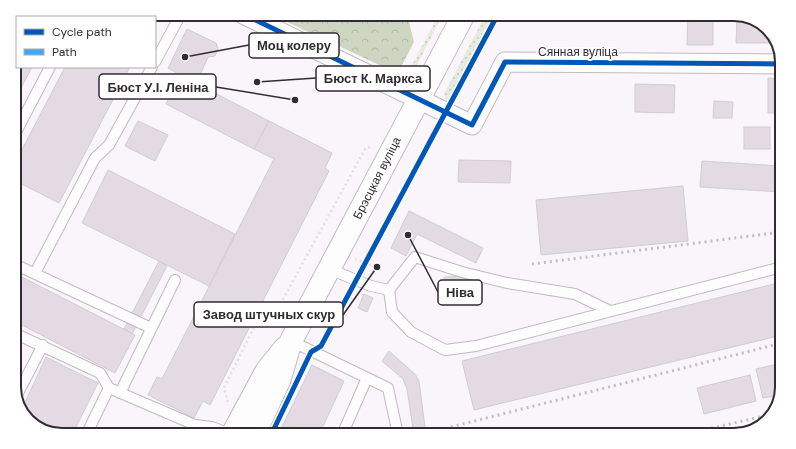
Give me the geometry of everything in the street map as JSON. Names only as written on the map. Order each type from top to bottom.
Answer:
[{"type":"main road","name":"Брэсцкая вуліца","points":[[257,428],[279,381],[291,341],[334,260],[384,148],[418,100],[460,21]]},
{"type":"main road","name":"Брэсцкая вуліца","points":[[230,428],[267,370],[291,341]]},
{"type":"street","points":[[257,21],[418,100]]},
{"type":"street","name":"Сянная вуліца","points":[[418,100],[472,125],[505,62],[775,64]]},
{"type":"lane","points":[[156,58],[159,46],[175,21]]},
{"type":"lane","points":[[21,123],[49,68]]},
{"type":"lane","points":[[35,273],[95,158],[109,145],[151,68]]},
{"type":"lane","points":[[610,311],[575,294],[507,283],[462,272],[415,257],[389,290],[392,312],[412,332],[445,350],[476,346],[775,269]]},
{"type":"lane","points":[[334,260],[370,286],[389,290]]},
{"type":"lane","points":[[21,267],[151,328]]},
{"type":"lane","points":[[120,393],[175,280]]},
{"type":"lane","points":[[21,336],[100,373],[109,388],[195,425],[207,428]]},
{"type":"lane","points":[[291,341],[388,388],[397,428]]},
{"type":"lane","points":[[21,387],[43,345]]},
{"type":"lane","points":[[345,428],[367,378]]},
{"type":"lane","points":[[89,428],[109,388]]},
{"type":"path","points":[[227,428],[229,406],[224,388],[257,321],[275,314],[365,149],[384,148]]},
{"type":"path","points":[[334,260],[377,268]]},
{"type":"shaded area","points":[[435,21],[439,21],[411,77],[406,77]]},
{"type":"shaded area","points":[[482,21],[489,21],[446,103],[444,94]]},
{"type":"green space","points":[[285,21],[409,21],[414,42],[401,67],[390,70]]},
{"type":"building","points":[[688,21],[713,21],[713,45],[687,45]]},
{"type":"building","points":[[737,21],[755,26],[769,40],[769,43],[736,43]]},
{"type":"building","points":[[187,29],[216,43],[218,48],[215,56],[208,57],[196,84],[168,68]]},
{"type":"building","points":[[21,68],[31,68],[21,88]]},
{"type":"building","points":[[64,68],[129,68],[59,203],[21,184],[21,152]]},
{"type":"building","points":[[180,75],[269,121],[254,149],[166,104]]},
{"type":"building","points":[[768,78],[775,78],[775,113],[768,113]]},
{"type":"building","points":[[635,84],[675,85],[674,113],[635,112]]},
{"type":"building","points":[[714,101],[733,102],[732,118],[713,118]]},
{"type":"building","points":[[138,121],[168,135],[155,161],[125,146]]},
{"type":"building","points":[[269,121],[332,153],[325,168],[329,171],[210,405],[203,401],[194,418],[148,395],[157,377],[162,379],[274,159],[254,149]]},
{"type":"building","points":[[744,127],[770,127],[770,149],[744,149]]},
{"type":"building","points":[[459,160],[511,161],[510,183],[458,182]]},
{"type":"building","points":[[702,161],[775,166],[775,192],[700,187]]},
{"type":"building","points":[[108,170],[235,234],[209,286],[82,223]]},
{"type":"building","points":[[683,186],[688,241],[541,255],[536,200]]},
{"type":"building","points":[[409,211],[483,248],[476,263],[417,234],[406,256],[391,248]]},
{"type":"building","points":[[159,261],[167,266],[132,334],[124,329]]},
{"type":"building","points":[[467,276],[467,284],[479,284],[479,299],[445,300],[444,277]]},
{"type":"building","points":[[21,277],[135,335],[115,373],[21,325]]},
{"type":"building","points":[[775,284],[775,337],[474,410],[462,361]]},
{"type":"building","points":[[364,294],[373,298],[367,312],[358,308]]},
{"type":"building","points":[[389,351],[415,374],[419,381],[425,428],[413,428],[407,389],[403,379],[382,361]]},
{"type":"building","points":[[46,357],[98,383],[76,428],[56,428],[41,423],[29,412],[24,404]]},
{"type":"building","points":[[312,365],[344,381],[322,428],[281,428]]},
{"type":"building","points":[[775,365],[774,396],[763,398],[756,369]]},
{"type":"building","points":[[750,375],[756,401],[704,414],[697,388]]},
{"type":"railway","points":[[532,264],[775,233]]},
{"type":"railway","points":[[451,427],[775,345]]},
{"type":"railway","points":[[712,428],[763,416]]},
{"type":"cycle path","points":[[257,21],[472,125],[505,62],[775,64]]},
{"type":"cycle path","points":[[274,428],[311,352],[321,346],[494,21]]},
{"type":"place","name":"Моц колеру","points":[[185,57]]},
{"type":"place","name":"Бюст К. Маркса","points":[[257,82]]},
{"type":"place","name":"Бюст У.І. Леніна","points":[[295,100]]},
{"type":"place","name":"Ніва","points":[[408,235]]},
{"type":"place","name":"Завод штучных скур","points":[[377,267]]}]
